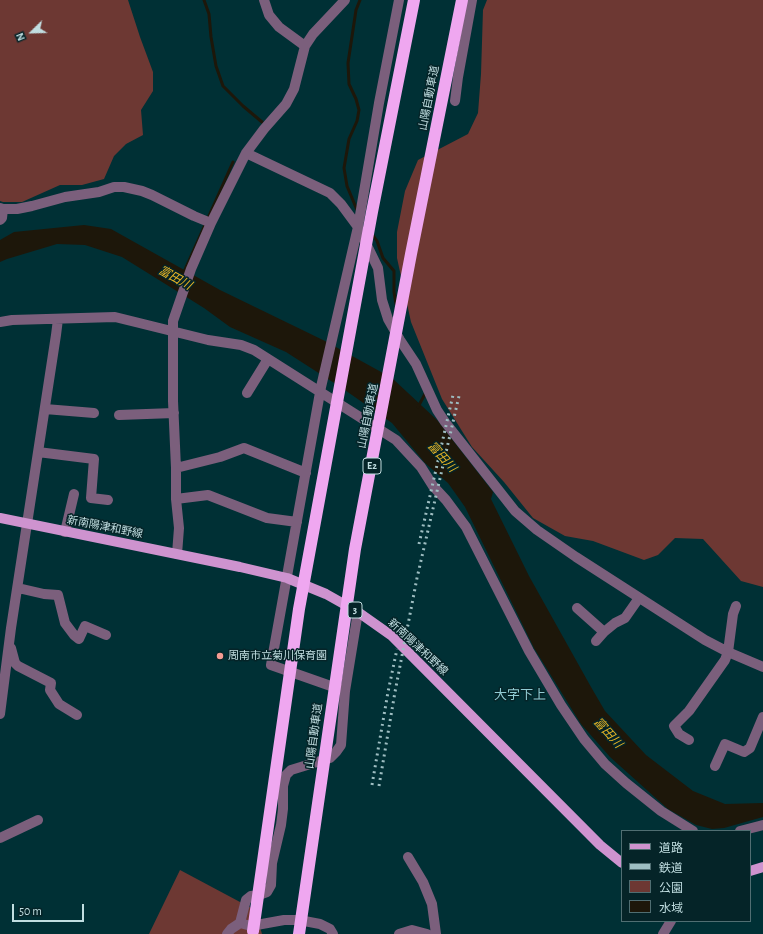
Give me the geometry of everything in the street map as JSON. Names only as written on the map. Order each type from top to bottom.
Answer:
[{"type":"highway","points":[[253,931],[299,609],[370,220],[414,0]]},
{"type":"highway","name":"山陽自動車道","points":[[299,934],[355,549],[462,0]]},
{"type":"main road","name":"新南陽津和野線","points":[[0,518],[240,567],[287,578],[326,594],[358,612],[392,636],[600,846],[621,862]]},
{"type":"main road","points":[[751,871],[763,866]]},
{"type":"street","points":[[264,0],[270,15],[279,26],[305,46]]},
{"type":"street","points":[[177,554],[179,528],[176,499],[173,321],[211,223],[246,153],[264,129],[286,104],[294,89],[305,46],[313,34],[345,0]]},
{"type":"street","points":[[345,691],[271,665],[321,390],[358,227],[379,103],[399,0]]},
{"type":"street","points":[[455,101],[472,0]]},
{"type":"street","points":[[246,153],[330,193],[341,204],[358,227],[378,268],[382,300],[388,319],[416,364],[437,410],[515,511],[537,530],[706,640],[728,652],[763,667]]},
{"type":"street","points":[[0,220],[2,218],[2,208],[16,209],[65,197],[99,192],[114,187],[124,187],[152,195],[211,223]]},
{"type":"street","points":[[0,322],[12,320],[115,317],[208,340],[241,346],[254,350],[321,390],[396,440],[421,468],[433,486],[446,500],[466,527],[529,651],[561,705],[584,739],[605,764],[626,782],[661,811],[691,830]]},
{"type":"street","points":[[0,714],[3,663],[9,645],[58,319]]},
{"type":"street","points":[[247,393],[268,359]]},
{"type":"street","points":[[45,409],[94,413]]},
{"type":"street","points":[[119,415],[174,413]]},
{"type":"street","points":[[176,468],[220,457],[244,448],[306,473]]},
{"type":"street","points":[[38,452],[94,459],[91,498],[108,500]]},
{"type":"street","points":[[65,532],[74,494]]},
{"type":"street","points":[[176,499],[208,495],[267,518],[297,522]]},
{"type":"street","points":[[18,588],[44,594],[58,595],[65,623],[79,639],[85,626],[106,635]]},
{"type":"street","points":[[596,641],[615,623],[625,618],[640,598]]},
{"type":"street","points":[[689,740],[679,734],[674,726],[690,711],[725,660],[728,652],[733,614],[736,606]]},
{"type":"street","points":[[577,608],[604,632]]},
{"type":"street","points":[[240,923],[240,918],[246,900],[250,896],[267,892],[271,886],[272,863],[281,825],[283,809],[282,786],[286,775],[291,770],[330,758],[341,745],[345,691],[358,612]]},
{"type":"street","points":[[9,645],[12,648],[15,663],[51,683],[50,690],[59,704],[77,715]]},
{"type":"street","points":[[715,766],[725,744],[744,752],[750,748],[763,717]]},
{"type":"street","points":[[0,838],[38,820]]},
{"type":"street","points":[[744,830],[763,825]]},
{"type":"street","points":[[408,857],[423,882],[432,904],[436,934]]},
{"type":"street","points":[[240,923],[251,926],[284,920],[299,920],[320,924],[330,929],[333,934]]},
{"type":"street","points":[[663,934],[670,922]]},
{"type":"street","points":[[227,934],[240,923]]},
{"type":"street","points":[[399,934],[412,930],[427,934]]},
{"type":"green space","points":[[0,0],[128,0],[153,72],[153,91],[141,110],[143,135],[126,144],[114,156],[104,179],[82,185],[60,185],[22,202],[0,201]]},
{"type":"green space","points":[[487,0],[763,0],[763,587],[741,581],[703,539],[675,538],[658,555],[644,560],[593,541],[565,536],[533,518],[504,482],[472,447],[442,399],[411,322],[397,258],[397,232],[405,191],[418,160],[468,134],[478,113],[483,10]]},
{"type":"green space","points":[[180,870],[255,910],[262,934],[149,934]]},
{"type":"water","name":"富田川","points":[[84,225],[111,229],[220,290],[325,341],[392,378],[437,420],[493,492],[491,499],[529,576],[605,711],[646,755],[693,791],[725,804],[763,803],[763,817],[724,828],[712,829],[696,825],[668,809],[610,757],[581,724],[534,648],[465,507],[448,483],[425,463],[392,423],[342,388],[286,352],[230,327],[204,308],[122,257],[85,245],[57,244],[0,262],[0,240],[14,232]]},
{"type":"waterway","points":[[204,0],[209,14],[216,66],[223,86],[262,122]]},
{"type":"waterway","points":[[357,210],[347,186],[344,168],[349,139],[357,121],[359,110],[349,84],[348,63],[356,10],[360,0]]},
{"type":"waterway","name":"富田川","points":[[183,274],[233,162]]},
{"type":"waterway","points":[[372,234],[377,241],[383,258],[394,271],[394,292],[396,304]]},
{"type":"waterway","points":[[418,407],[426,392]]},
{"type":"railway","points":[[419,544],[453,395]]},
{"type":"railway","points":[[379,786],[417,578],[459,396]]},
{"type":"railway","points":[[372,785],[397,649]]},
{"type":"place","name":"周南市立菊川保育園","points":[[220,656]]},
{"type":"district","name":"大字下上","points":[[520,695]]}]
